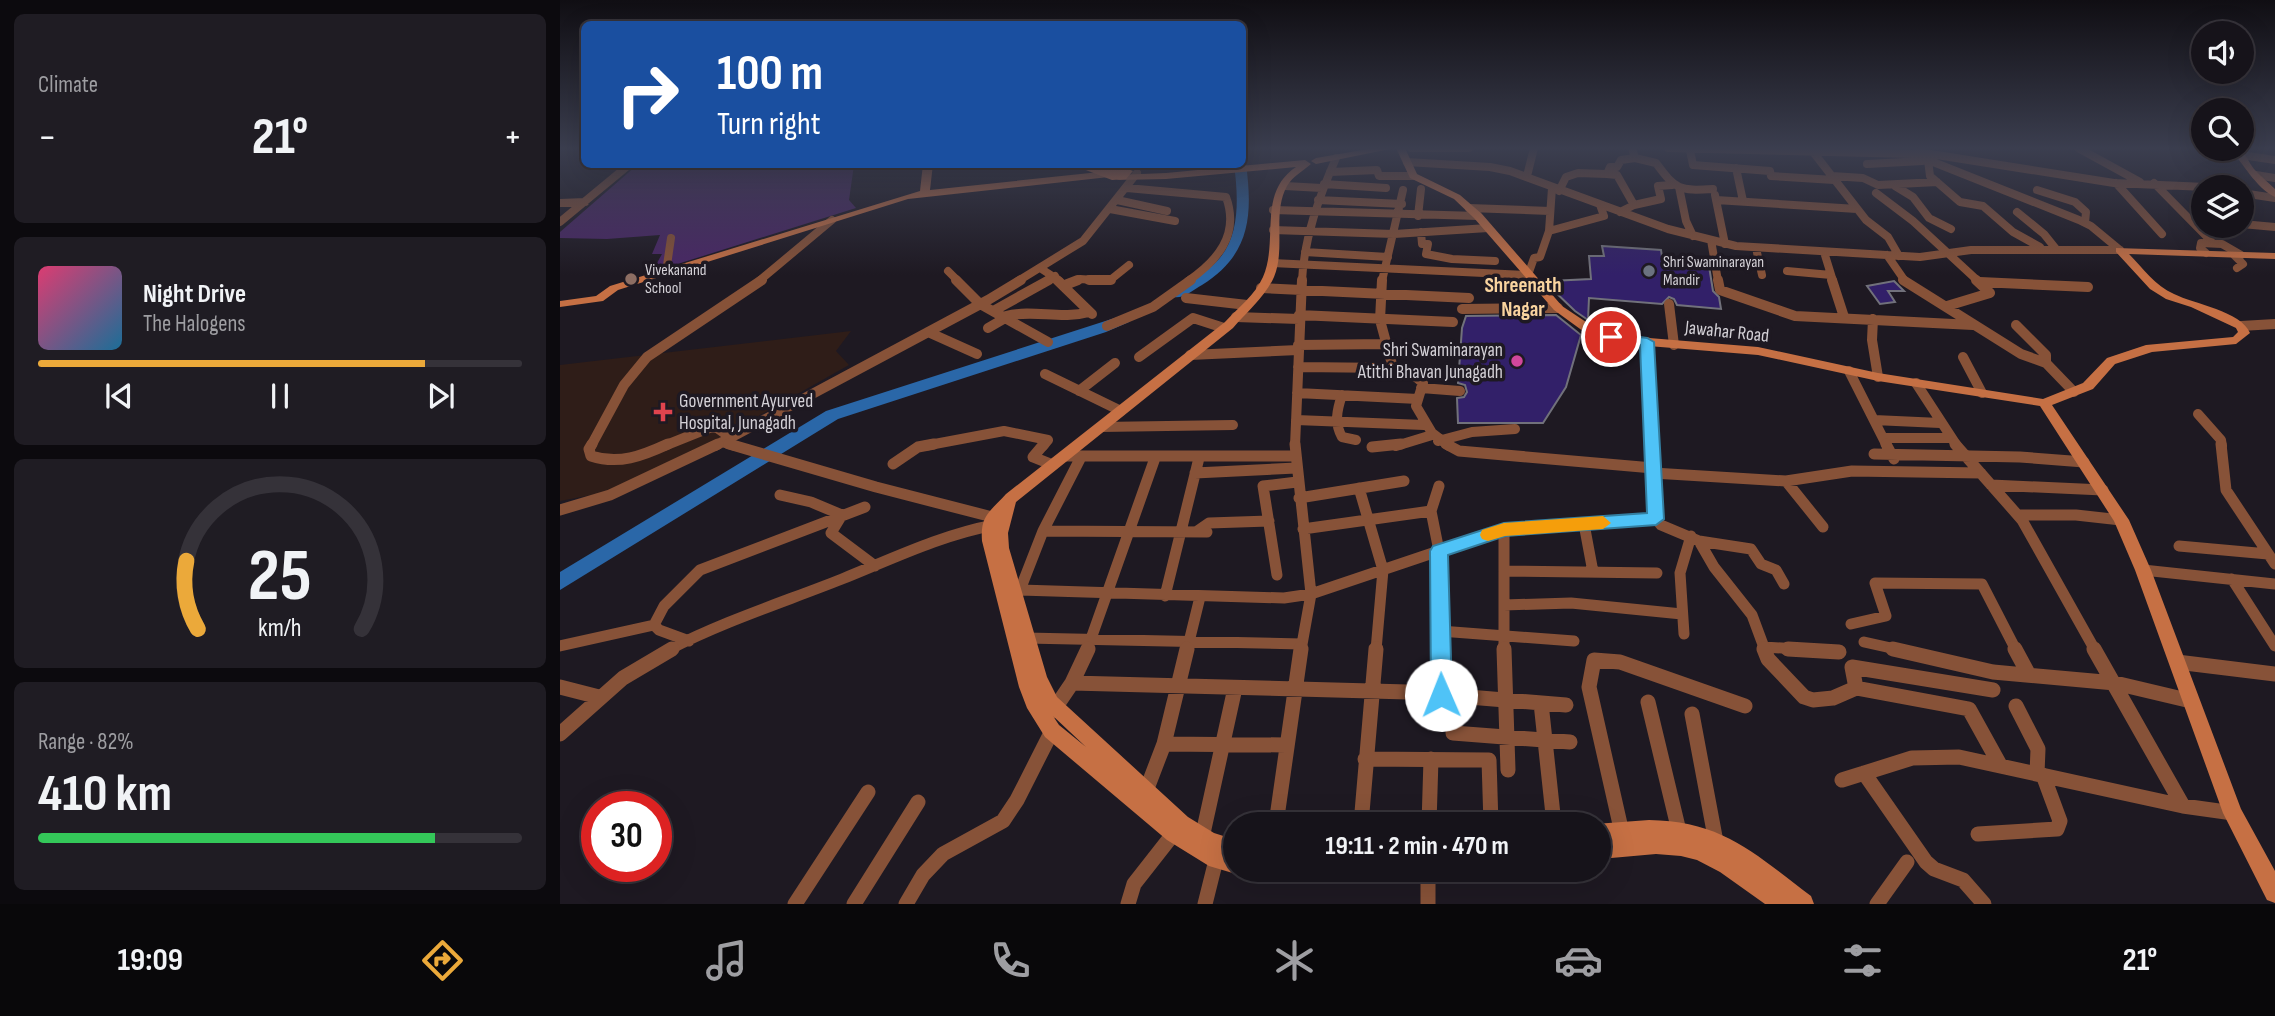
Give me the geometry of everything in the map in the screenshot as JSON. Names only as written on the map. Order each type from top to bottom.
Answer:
[{"type":"street","points":[[560,222],[599,190]]},
{"type":"street","points":[[561,305],[599,299],[614,288],[832,220],[925,193],[951,190]]},
{"type":"street","points":[[560,510],[610,495],[727,440],[980,304],[1083,241],[1125,190]]},
{"type":"street","points":[[1107,326],[1153,307],[1207,268],[1226,247],[1230,208],[1227,197],[1151,190]]},
{"type":"street","points":[[560,734],[599,697],[647,662],[690,640],[998,518],[1053,465],[1224,328],[1247,305],[1261,288],[1272,263],[1273,210],[1283,190]]},
{"type":"street","points":[[1278,812],[1294,689],[1311,594],[1298,498],[1296,421],[1303,265],[1322,190]]},
{"type":"street","points":[[1393,368],[1379,319],[1384,270],[1402,204],[1403,190]]},
{"type":"street","points":[[1418,216],[1421,190]]},
{"type":"street","name":"Jawahar Road","points":[[1445,190],[1474,212],[1558,308],[1591,331],[1647,342],[1758,351],[1878,377],[2044,403]]},
{"type":"street","points":[[1272,263],[1528,275],[1534,258],[1539,257],[1549,231],[1550,211],[1556,190]]},
{"type":"street","points":[[1559,190],[1693,236],[1756,248],[1920,257],[2042,248],[2275,256]]},
{"type":"street","points":[[1626,190],[1634,205]]},
{"type":"street","points":[[1620,212],[1634,205],[1661,199],[1659,190]]},
{"type":"street","points":[[1677,190],[1693,236]]},
{"type":"street","points":[[1713,190],[1725,244]]},
{"type":"street","points":[[1741,190],[1743,201]]},
{"type":"street","points":[[1842,190],[1866,220],[1888,237],[1899,256]]},
{"type":"street","points":[[1902,190],[1913,197],[1929,218],[1951,229]]},
{"type":"street","points":[[1946,190],[1960,202],[1983,206],[2013,232],[2042,248]]},
{"type":"street","points":[[2002,190],[2085,223],[2120,250],[2154,287],[2170,297],[2241,326],[2275,324]]},
{"type":"street","points":[[2037,190],[2075,202],[2086,212],[2085,223]]},
{"type":"street","points":[[2122,190],[2162,234]]},
{"type":"street","points":[[2161,190],[2211,241]]},
{"type":"street","points":[[1875,193],[1949,253],[1990,293],[1947,306]]},
{"type":"street","points":[[2254,194],[2275,196]]},
{"type":"street","points":[[1716,200],[1857,209]]},
{"type":"street","points":[[560,203],[585,202]]},
{"type":"street","points":[[1114,204],[1167,211]]},
{"type":"street","points":[[1114,204],[1175,221]]},
{"type":"street","points":[[1273,210],[1402,204]]},
{"type":"street","points":[[1549,231],[1576,226],[1604,216],[1600,205]]},
{"type":"street","points":[[1317,206],[1398,216],[1550,211]]},
{"type":"street","points":[[2017,212],[2044,234],[2056,248]]},
{"type":"street","points":[[2187,216],[2191,217]]},
{"type":"street","points":[[832,220],[793,255],[722,308],[664,344],[639,365],[616,398],[589,449],[591,456],[606,460],[644,454],[709,428],[717,428],[727,440],[876,487],[998,518]]},
{"type":"street","points":[[2254,225],[2275,227]]},
{"type":"street","points":[[1273,230],[1394,234],[1488,228]]},
{"type":"street","points":[[1422,232],[1422,244],[1428,244],[1426,254],[1495,261]]},
{"type":"street","points":[[666,272],[671,238]]},
{"type":"street","points":[[1711,240],[1720,290],[1795,316],[1973,325]]},
{"type":"street","points":[[2206,253],[2200,248],[2201,243],[2211,241],[2226,245],[2243,264],[2237,268]]},
{"type":"street","points":[[1756,248],[1762,275]]},
{"type":"street","points":[[1305,252],[1388,257]]},
{"type":"street","points":[[1824,252],[1844,317]]},
{"type":"street","points":[[1886,255],[1903,280],[2021,354],[2046,363],[2074,392]]},
{"type":"street","points":[[1435,271],[1439,257]]},
{"type":"street","points":[[1065,285],[1080,279],[1109,281],[1129,265]]},
{"type":"street","points":[[988,328],[1007,317],[1023,313],[1073,318],[1090,313],[1055,276],[1040,268]]},
{"type":"street","points":[[948,271],[980,304],[1048,342]]},
{"type":"street","points":[[1787,271],[1831,275]]},
{"type":"street","points":[[995,310],[1055,276]]},
{"type":"street","points":[[1980,282],[2088,287]]},
{"type":"street","points":[[1261,288],[1469,298]]},
{"type":"street","points":[[1186,298],[1247,305]]},
{"type":"street","points":[[1669,304],[1674,345]]},
{"type":"street","points":[[1462,309],[1558,308]]},
{"type":"street","points":[[1236,317],[1453,322]]},
{"type":"street","points":[[1139,357],[1193,318],[1224,328]]},
{"type":"street","points":[[1873,319],[1873,347],[1878,377]]},
{"type":"street","points":[[2015,325],[2046,355],[2046,363]]},
{"type":"street","points":[[2241,326],[2244,333],[2236,340],[2150,348],[2111,361],[2088,386],[2044,403],[2121,520],[2143,570],[2233,813],[2275,892]]},
{"type":"street","points":[[928,332],[977,354]]},
{"type":"street","points":[[1647,342],[1656,519],[1661,524],[1695,538],[1751,549],[1761,564],[1776,570],[1784,584]]},
{"type":"street","points":[[1190,355],[1386,344]]},
{"type":"street","points":[[1963,357],[1982,393]]},
{"type":"street","points":[[1079,391],[1115,363]]},
{"type":"street","points":[[1298,367],[1393,368],[1416,377],[1423,383],[1416,406],[1424,425],[1435,438],[1459,451],[1786,481],[1830,473],[1981,473]]},
{"type":"street","points":[[1849,371],[1901,471]]},
{"type":"street","points":[[1045,374],[1121,411]]},
{"type":"street","points":[[1916,383],[1950,438],[2018,515],[2183,806]]},
{"type":"street","points":[[1297,393],[1342,395],[1460,391]]},
{"type":"street","points":[[1342,395],[1337,422],[1342,437],[1356,440]]},
{"type":"street","points":[[2199,414],[2221,440],[2226,490],[2272,559]]},
{"type":"street","points":[[1874,420],[1940,423]]},
{"type":"street","points":[[1296,421],[1424,425]]},
{"type":"street","points":[[1101,427],[1233,425]]},
{"type":"street","points":[[1372,447],[1395,446],[1472,432],[1515,429]]},
{"type":"street","points":[[893,464],[918,447],[1004,431],[1048,440],[1033,457],[1053,465]]},
{"type":"street","points":[[1884,438],[1950,438]]},
{"type":"street","points":[[1874,454],[2020,457],[2084,462]]},
{"type":"street","points":[[1065,456],[1296,462]]},
{"type":"street","points":[[1081,457],[1012,592],[1050,719],[1146,791],[1202,838],[1223,851]]},
{"type":"street","points":[[906,904],[930,865],[956,846],[993,828],[1008,813],[1050,719],[1072,684],[1093,638],[1155,458]]},
{"type":"street","points":[[1165,596],[1199,458]]},
{"type":"street","points":[[1195,472],[1296,462]]},
{"type":"street","points":[[1298,498],[1404,481]]},
{"type":"street","points":[[1786,481],[1823,527]]},
{"type":"street","points":[[1277,575],[1263,486],[1297,482]]},
{"type":"street","points":[[1991,485],[2102,490]]},
{"type":"street","points":[[1439,486],[1431,511],[1439,551],[1441,695]]},
{"type":"street","points":[[1359,488],[1383,570],[1362,812]]},
{"type":"street","points":[[780,495],[811,502],[842,515]]},
{"type":"street","points":[[560,646],[654,625],[664,606],[700,570],[865,507]]},
{"type":"street","points":[[1303,529],[1431,511]]},
{"type":"street","points":[[842,515],[831,533],[875,566]]},
{"type":"street","points":[[2018,515],[2076,515],[2121,520]]},
{"type":"street","points":[[998,518],[1028,687],[1050,719],[1174,833],[1223,852]]},
{"type":"street","points":[[1012,592],[1284,598],[1311,594],[1504,529],[1656,519]]},
{"type":"street","points":[[1043,531],[1201,532],[1209,523],[1269,521]]},
{"type":"street","points":[[1584,524],[1593,572]]},
{"type":"street","points":[[1504,529],[1504,700],[1508,770]]},
{"type":"street","points":[[1684,634],[1676,580],[1695,538]]},
{"type":"street","points":[[1695,538],[1752,615],[1768,659],[1804,697],[1813,701],[1833,698],[1856,688],[1969,709],[2000,765]]},
{"type":"street","points":[[2179,546],[2272,559]]},
{"type":"street","points":[[2143,570],[2275,584]]},
{"type":"street","points":[[1504,571],[1657,573]]},
{"type":"street","points":[[2232,579],[2275,646]]},
{"type":"street","points":[[1851,624],[1886,616],[1875,583],[1982,583],[2029,675]]},
{"type":"street","points":[[1146,791],[1164,744],[1200,597]]},
{"type":"street","points":[[1504,605],[1544,600],[1617,605],[1682,614]]},
{"type":"street","points":[[654,625],[659,630],[690,640]]},
{"type":"street","points":[[1440,631],[1574,642]]},
{"type":"street","points":[[1026,638],[1302,644]]},
{"type":"street","points":[[1864,642],[1993,672],[2115,683],[2191,701]]},
{"type":"street","points":[[1763,647],[1839,652]]},
{"type":"street","points":[[1623,839],[1588,687],[1594,660],[1620,662],[1745,706]]},
{"type":"street","points":[[2176,662],[2275,674]]},
{"type":"street","points":[[1856,688],[1852,667],[1993,690]]},
{"type":"street","points":[[1072,684],[1372,691],[1566,705]]},
{"type":"street","points":[[560,687],[599,697]]},
{"type":"street","points":[[1202,838],[1235,688]]},
{"type":"street","points":[[1648,702],[1679,831]]},
{"type":"street","points":[[1541,703],[1543,743],[1552,812]]},
{"type":"street","points":[[1978,834],[2057,829],[2060,821],[2040,775],[2038,749],[2016,706]]},
{"type":"street","points":[[1692,714],[1716,842]]},
{"type":"street","points":[[1453,733],[1543,743],[1570,742]]},
{"type":"street","points":[[1164,744],[1286,745]]},
{"type":"street","points":[[1842,780],[1912,758],[1959,757],[2183,806],[2233,813]]},
{"type":"street","points":[[1365,759],[1489,760],[1491,812]]},
{"type":"street","points":[[1429,812],[1431,759]]},
{"type":"street","points":[[1864,773],[1926,862],[1934,869],[1957,875],[1984,904]]},
{"type":"street","points":[[795,904],[868,792]]},
{"type":"street","points":[[854,904],[918,802]]},
{"type":"street","points":[[1611,844],[1623,839],[1679,831],[1716,842],[1803,904]]},
{"type":"street","points":[[1128,904],[1134,884],[1174,833]]},
{"type":"street","points":[[1611,835],[1703,852],[1733,868],[1783,904]]},
{"type":"street","points":[[1205,904],[1223,855]]},
{"type":"street","points":[[1877,904],[1907,862]]},
{"type":"street","points":[[1428,882],[1428,904]]},
{"type":"shaded area","points":[[608,190],[850,190],[849,200],[856,208],[652,272],[662,254],[652,254],[660,235],[607,239],[560,238],[560,232]]},
{"type":"shaded area","name":"Government Ayurved Hospital, Junagadh","points":[[851,331],[836,351],[849,365],[682,459],[613,491],[560,501],[560,365]]},
{"type":"building","points":[[1602,246],[1661,250],[1662,257],[1708,260],[1713,291],[1719,297],[1721,309],[1677,305],[1674,299],[1669,297],[1662,304],[1589,298],[1588,320],[1551,288],[1550,281],[1591,279],[1589,256],[1604,256]]},
{"type":"building","points":[[1894,281],[1904,291],[1888,291],[1895,302],[1880,304],[1867,286]]},
{"type":"building","name":"Shri Swaminarayan Atithi Bhavan Junagadh","points":[[1556,315],[1581,335],[1566,387],[1543,423],[1458,423],[1457,398],[1464,397],[1467,392],[1465,385],[1458,383],[1462,328],[1466,316]]},
{"type":"waterway","points":[[1178,294],[1218,267],[1231,253],[1240,229],[1243,190]]},
{"type":"waterway","points":[[560,582],[832,415],[1101,329],[1124,319]]},
{"type":"slow traffic","points":[[1488,535],[1504,529],[1603,523]]},
{"type":"place","name":"Shri Swaminarayan Mandir","points":[[1649,271]]},
{"type":"place","name":"Vivekanand School","points":[[631,279]]},
{"type":"place","name":"Shri Swaminarayan Atithi Bhavan Junagadh","points":[[1517,361]]},
{"type":"place","name":"Government Ayurved Hospital, Junagadh","points":[[663,412]]},
{"type":"district","name":"Shreenath Nagar","points":[[1523,297]]},
{"type":"route","points":[[1441,695],[1439,551],[1504,529],[1656,519],[1647,342],[1611,337]]}]
